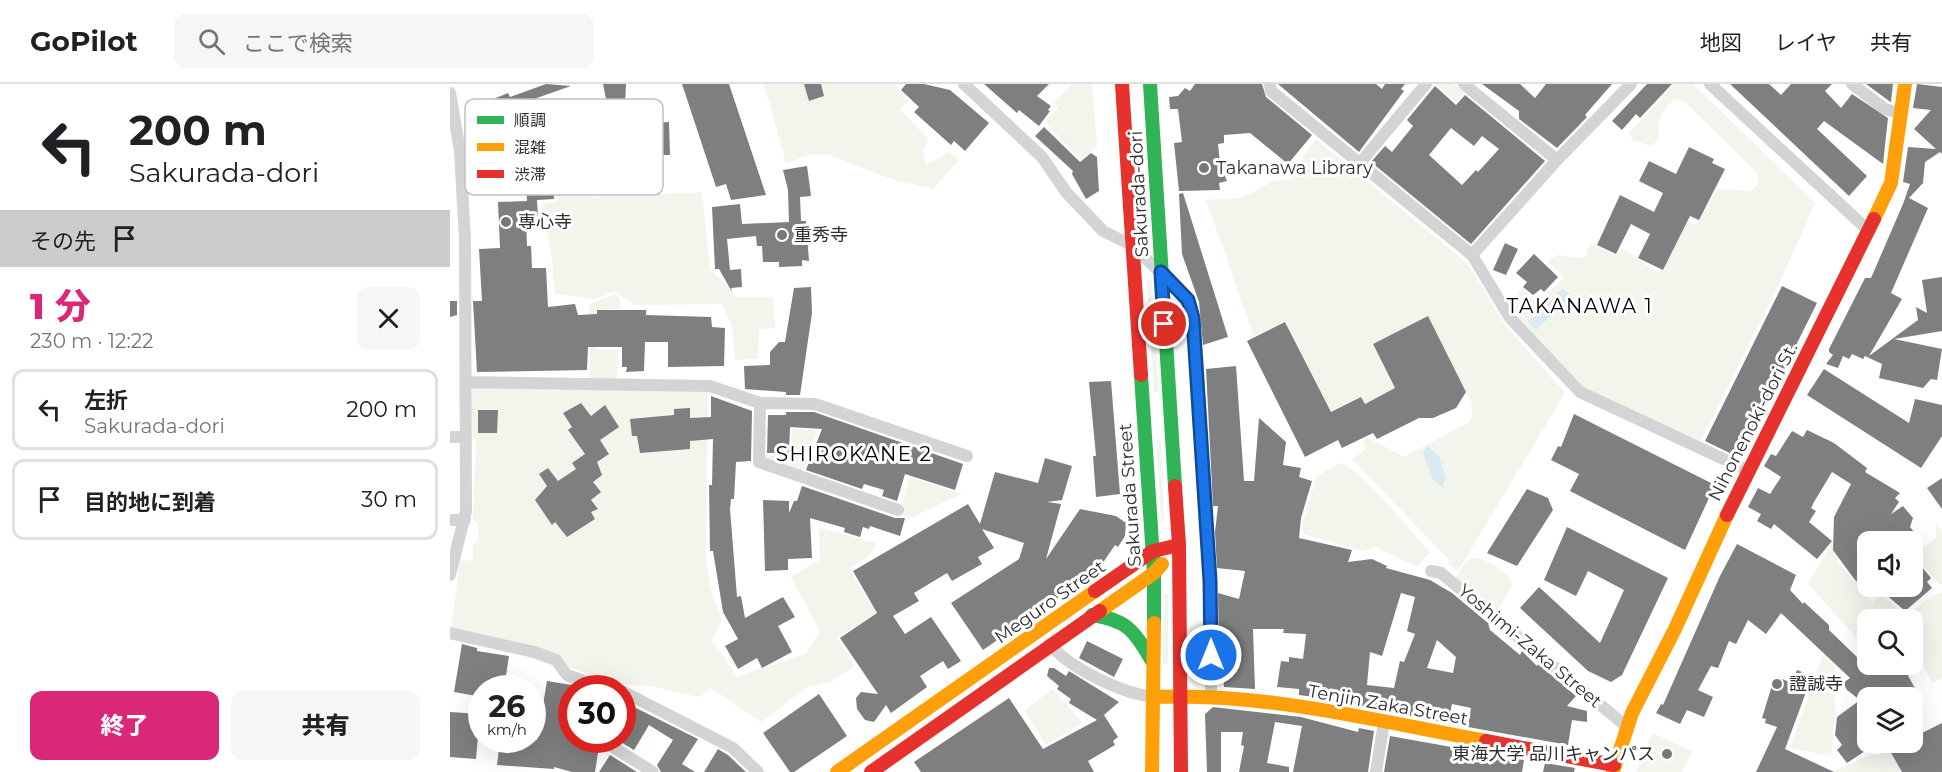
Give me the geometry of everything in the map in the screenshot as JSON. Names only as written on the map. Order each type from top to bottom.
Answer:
[{"type":"main road","name":"Sakurada Street","points":[[1122,84],[1154,573],[1152,772]]},
{"type":"main road","name":"Sakurada-dori","points":[[1150,84],[1179,545]]},
{"type":"main road","name":"Nihonenoki-dori St.","points":[[1613,769],[1627,727],[1747,470],[1808,354],[1891,183],[1905,84]]},
{"type":"main road","name":"Meguro Street","points":[[837,772],[1152,551],[1179,545]]},
{"type":"main road","name":"Meguro Street","points":[[871,772],[1154,573],[1179,545]]},
{"type":"main road","points":[[1179,545],[1181,772]]},
{"type":"main road","points":[[1092,615],[1123,620],[1132,629],[1153,661]]},
{"type":"main road","name":"Tenjin Zaka Street","points":[[1153,697],[1211,696],[1303,707],[1613,769]]},
{"type":"street","points":[[964,84],[1042,157],[1066,192],[1103,231],[1131,245],[1188,300],[1193,318],[1210,581],[1211,696]]},
{"type":"street","points":[[1270,84],[1271,91],[1472,255],[1510,318],[1580,392],[1747,470]]},
{"type":"street","points":[[1360,163],[1426,84]]},
{"type":"street","points":[[1464,84],[1557,160]]},
{"type":"street","points":[[1472,255],[1557,160],[1631,84]]},
{"type":"street","points":[[1710,84],[1869,231]]},
{"type":"street","points":[[1852,84],[1885,109],[1892,111]]},
{"type":"street","points":[[450,93],[460,151],[465,240],[466,382],[465,520],[454,551],[450,575]]},
{"type":"street","points":[[466,382],[710,386],[760,403],[815,404],[967,456]]},
{"type":"street","points":[[760,403],[759,462],[898,510]]},
{"type":"street","points":[[450,437],[466,437]]},
{"type":"street","points":[[450,520],[465,520]]},
{"type":"street","name":"Yoshimi-Zaka Street","points":[[1431,571],[1441,573],[1627,727]]},
{"type":"street","points":[[450,633],[534,652],[556,660],[567,675]]},
{"type":"street","points":[[1050,644],[1064,660],[1133,694],[1153,697]]},
{"type":"street","points":[[636,698],[733,748],[758,772]]},
{"type":"street","points":[[1376,772],[1384,722]]},
{"type":"street","points":[[622,753],[653,772]]},
{"type":"shaded area","points":[[764,84],[895,84],[909,101],[900,109],[928,139],[923,152],[926,165],[949,152],[959,160],[933,189],[891,179],[830,155],[812,154],[786,163]]},
{"type":"shaded area","points":[[1072,84],[1092,84],[1097,147],[1080,159],[1045,122],[1058,108],[1054,103]]},
{"type":"shaded area","points":[[1436,84],[1453,84],[1464,93],[1456,102]]},
{"type":"shaded area","points":[[1674,84],[1693,84],[1815,203],[1780,282],[1701,441],[1582,390],[1507,306],[1522,288],[1537,302],[1564,278],[1548,261],[1557,255],[1579,258],[1588,255],[1586,252],[1591,243],[1616,256],[1621,248],[1658,272],[1663,270],[1688,221],[1696,225],[1718,189],[1751,191],[1758,184],[1757,173],[1684,101],[1675,99],[1663,112],[1658,126],[1659,138],[1652,146],[1633,140],[1629,133]]},
{"type":"shaded area","points":[[1316,139],[1468,264],[1505,325],[1565,393],[1458,571],[1448,564],[1449,560],[1352,459],[1366,449],[1362,442],[1368,438],[1404,457],[1469,422],[1472,417],[1471,401],[1428,317],[1373,344],[1395,388],[1365,404],[1361,397],[1331,412],[1286,322],[1254,336],[1206,200],[1239,198],[1273,181],[1294,179],[1295,168]]},
{"type":"shaded area","points":[[702,192],[710,269],[737,297],[773,297],[775,328],[759,329],[758,359],[735,360],[732,326],[722,304],[635,305],[614,291],[596,299],[555,294],[552,260],[542,205],[559,200],[558,195],[590,195],[591,197]]},
{"type":"shaded area","points":[[1152,280],[1159,391],[1154,392],[1147,281]]},
{"type":"shaded area","points":[[1563,288],[1571,296],[1536,330],[1528,322]]},
{"type":"shaded area","points":[[615,294],[620,299],[620,309],[596,310],[596,349],[618,350],[617,379],[590,379],[589,304]]},
{"type":"shaded area","points":[[472,387],[708,391],[706,555],[710,588],[722,619],[712,640],[737,677],[805,654],[820,632],[791,577],[820,560],[819,528],[876,543],[870,555],[849,569],[876,613],[837,638],[855,666],[829,683],[807,687],[761,722],[711,688],[699,697],[651,686],[636,686],[636,675],[590,675],[569,667],[553,655],[451,630],[460,561],[473,560],[473,544],[478,542],[478,523],[473,520],[476,440],[472,436]]},
{"type":"shaded area","points":[[792,429],[817,430],[802,474],[764,460],[765,455],[791,455]]},
{"type":"shaded area","points":[[1161,439],[1164,522],[1161,522],[1157,440]]},
{"type":"shaded area","points":[[1427,446],[1439,456],[1446,478],[1442,487],[1433,480],[1423,453]]},
{"type":"shaded area","points":[[1340,463],[1349,467],[1373,488],[1430,552],[1417,567],[1376,547],[1362,551],[1303,534],[1303,521],[1317,476]]},
{"type":"shaded area","points":[[909,477],[962,494],[910,518],[900,514]]},
{"type":"shaded area","points":[[1936,523],[1942,531],[1942,584],[1940,585],[1923,565],[1923,548],[1936,538]]},
{"type":"shaded area","points":[[1832,543],[1842,552],[1838,563],[1857,585],[1857,597],[1868,597],[1872,602],[1879,597],[1884,597],[1897,609],[1857,609],[1857,638],[1808,584]]},
{"type":"shaded area","points":[[1475,558],[1497,568],[1511,581],[1512,585],[1497,611],[1455,578],[1466,561]]},
{"type":"shaded area","points":[[1942,592],[1942,678],[1932,683],[1923,665],[1923,609],[1915,609]]},
{"type":"shaded area","points":[[1164,594],[1168,594],[1168,664],[1163,664]]},
{"type":"shaded area","points":[[1823,655],[1834,665],[1835,711],[1831,756],[1790,748]]},
{"type":"shaded area","points":[[1053,689],[1083,723],[1046,745],[1025,710]]},
{"type":"shaded area","name":"東海大学 品川キャンパス","points":[[1652,733],[1692,751],[1682,772],[1636,772]]},
{"type":"shaded area","points":[[1895,753],[1895,759],[1901,772],[1831,772],[1869,755]]},
{"type":"building","points":[[546,84],[571,86],[534,99],[493,99],[508,93],[510,97]]},
{"type":"building","points":[[603,84],[626,84],[625,99],[606,99]]},
{"type":"building","points":[[682,84],[729,84],[766,195],[731,200],[726,184],[716,187]]},
{"type":"building","points":[[804,84],[821,84],[824,96],[809,101]]},
{"type":"building","points":[[906,84],[924,84],[950,90],[989,123],[965,151],[954,141],[951,145],[914,112],[919,107],[901,90]]},
{"type":"building","points":[[984,84],[1049,84],[1037,96],[1051,106],[1048,110],[1050,111],[1039,126],[1019,110],[1017,113]]},
{"type":"building","points":[[1195,84],[1262,84],[1266,97],[1312,135],[1288,164],[1250,133],[1224,135],[1224,143],[1218,144],[1220,164],[1227,181],[1219,183],[1220,190],[1179,191],[1174,143],[1182,142],[1178,109],[1170,109],[1169,97],[1178,96],[1185,88],[1190,91]]},
{"type":"building","points":[[1278,84],[1376,84],[1382,89],[1385,84],[1405,84],[1401,89],[1404,91],[1359,152]]},
{"type":"building","points":[[1482,84],[1520,84],[1535,98],[1546,84],[1612,84],[1585,115],[1587,117],[1557,148],[1519,119],[1519,111]]},
{"type":"building","points":[[1647,84],[1672,84],[1640,118],[1636,114],[1622,130],[1612,121]]},
{"type":"building","points":[[1730,84],[1769,84],[1781,95],[1791,84],[1832,84],[1825,91],[1841,108],[1852,94],[1888,118],[1883,164],[1824,121],[1817,129],[1867,176],[1849,196]]},
{"type":"building","points":[[1866,84],[1893,84],[1891,102],[1889,101]]},
{"type":"building","points":[[1917,84],[1942,87],[1942,154],[1940,152],[1925,162],[1923,183],[1909,198],[1928,208],[1891,293],[1902,299],[1869,356],[1918,320],[1916,307],[1927,313],[1922,280],[1942,277],[1942,331],[1894,339],[1942,349],[1937,380],[1931,379],[1923,388],[1879,378],[1882,364],[1865,356],[1863,359],[1852,354],[1849,359],[1843,356],[1838,368],[1826,364],[1833,355],[1829,349],[1865,278],[1871,278],[1903,204],[1910,184],[1903,182],[1908,147],[1936,149],[1914,129],[1931,110],[1913,108]]},
{"type":"building","points":[[1435,86],[1456,105],[1465,95],[1545,161],[1471,244],[1371,162],[1385,146],[1392,152],[1413,126],[1407,120]],"holes":[[[1451,128],[1474,146],[1482,136],[1499,149],[1478,172],[1476,170],[1462,185],[1429,155]]]},
{"type":"building","points":[[663,122],[669,122],[670,155],[663,155]]},
{"type":"building","points":[[1044,127],[1080,162],[1091,153],[1097,157],[1099,191],[1086,199],[1072,174],[1073,171],[1035,136]]},
{"type":"building","points":[[1689,147],[1714,159],[1712,163],[1725,169],[1699,220],[1690,216],[1663,270],[1638,258],[1650,234],[1631,224],[1616,254],[1597,245],[1620,195],[1654,212],[1663,193],[1639,181],[1649,161],[1676,174]]},
{"type":"building","points":[[807,166],[811,196],[800,197],[801,221],[806,221],[809,261],[802,260],[802,266],[779,267],[779,262],[763,262],[762,246],[757,246],[756,236],[727,239],[730,270],[741,269],[742,287],[731,288],[732,292],[719,269],[715,269],[712,207],[740,204],[742,224],[789,222],[788,190],[783,170]]},
{"type":"building","points":[[1183,193],[1228,337],[1203,345],[1199,302],[1182,254],[1179,194]]},
{"type":"building","points":[[527,195],[554,195],[554,199],[537,200],[538,217],[526,218],[527,246],[531,246],[532,268],[546,268],[548,307],[575,304],[578,315],[597,314],[597,310],[646,310],[646,315],[711,317],[712,327],[725,328],[724,366],[668,367],[668,342],[645,342],[644,371],[626,372],[627,367],[622,367],[622,347],[588,347],[587,370],[477,372],[473,301],[482,301],[479,249],[500,248],[498,202],[527,201]]},
{"type":"building","points":[[1505,243],[1518,249],[1506,275],[1493,270]]},
{"type":"building","points":[[1534,254],[1558,277],[1544,292],[1541,289],[1533,295],[1523,287],[1527,282],[1516,273]]},
{"type":"building","points":[[1782,286],[1817,303],[1740,458],[1705,441]]},
{"type":"building","points":[[811,287],[812,313],[800,395],[745,389],[744,366],[770,365],[770,352],[779,342],[785,342],[794,288]]},
{"type":"building","points":[[450,301],[457,301],[457,315],[450,317]]},
{"type":"building","points":[[1428,316],[1466,392],[1456,408],[1433,418],[1419,418],[1377,439],[1373,433],[1342,448],[1338,440],[1305,457],[1247,341],[1285,322],[1331,412],[1361,397],[1365,404],[1395,388],[1373,344]]},
{"type":"building","points":[[1236,366],[1244,481],[1254,481],[1259,418],[1286,442],[1283,465],[1301,468],[1299,477],[1312,481],[1301,518],[1299,538],[1352,550],[1348,562],[1372,559],[1387,566],[1386,568],[1430,580],[1452,593],[1488,623],[1490,630],[1520,655],[1522,651],[1537,666],[1538,664],[1576,696],[1567,706],[1587,711],[1587,722],[1572,720],[1568,745],[1468,727],[1471,708],[1452,704],[1448,723],[1392,712],[1392,710],[1322,700],[1322,698],[1299,695],[1299,689],[1277,687],[1281,661],[1289,662],[1289,657],[1303,659],[1306,634],[1283,633],[1284,629],[1253,629],[1255,689],[1224,687],[1222,656],[1219,656],[1218,593],[1239,599],[1245,571],[1217,568],[1215,532],[1218,506],[1213,506],[1206,369]],"holes":[[[1401,593],[1415,597],[1407,631],[1415,634],[1404,662],[1400,661],[1394,688],[1367,685],[1370,652],[1382,656]],[[1437,640],[1456,657],[1453,673],[1427,668]]]},
{"type":"building","points":[[1824,369],[1909,423],[1915,399],[1942,405],[1942,436],[1921,468],[1807,395]]},
{"type":"building","points":[[1111,381],[1120,494],[1096,497],[1093,456],[1096,456],[1089,382]]},
{"type":"building","points":[[711,396],[752,411],[751,461],[736,462],[734,499],[731,499],[730,509],[737,597],[741,596],[745,618],[783,597],[795,617],[778,626],[792,652],[762,668],[757,658],[738,669],[725,646],[738,639],[723,612],[713,551],[710,551],[709,485],[712,485],[713,439],[690,441],[690,449],[640,453],[637,436],[632,436],[630,419],[674,415],[674,409],[690,408],[690,418],[711,417]]},
{"type":"building","points":[[581,403],[591,416],[605,405],[619,427],[600,440],[609,454],[597,462],[602,475],[593,482],[601,492],[591,500],[598,509],[591,512],[595,519],[567,537],[555,522],[552,525],[535,500],[547,486],[539,474],[548,468],[558,481],[576,469],[572,463],[585,454],[568,430],[572,427],[563,413]]},
{"type":"building","points":[[478,410],[498,410],[497,433],[478,433]]},
{"type":"building","points":[[786,412],[814,412],[963,464],[955,490],[905,474],[897,501],[882,496],[884,490],[864,484],[862,489],[806,470],[822,429],[790,427],[789,453],[767,453],[768,415],[786,415]]},
{"type":"building","points":[[1574,414],[1715,485],[1685,550],[1570,491],[1579,474],[1551,460],[1558,446],[1561,447]]},
{"type":"building","points":[[1807,430],[1834,443],[1867,468],[1865,472],[1900,493],[1895,498],[1899,502],[1891,514],[1903,506],[1913,518],[1910,527],[1913,531],[1857,531],[1857,582],[1833,550],[1834,517],[1851,484],[1832,472],[1811,508],[1816,511],[1809,522],[1832,541],[1817,559],[1774,524],[1771,529],[1757,521],[1761,514],[1748,507],[1758,488],[1770,494],[1781,477],[1764,466],[1771,454],[1776,456],[1792,431],[1803,437]]},
{"type":"building","points":[[1045,458],[1072,466],[1062,500],[1047,502],[1061,504],[1046,559],[1080,509],[1116,516],[1126,523],[1125,536],[1118,547],[1115,545],[1098,570],[983,650],[951,603],[1019,559],[1024,543],[982,529],[994,548],[978,557],[982,564],[952,581],[947,573],[914,593],[919,601],[893,616],[905,634],[931,617],[961,661],[948,669],[943,661],[920,676],[927,687],[891,713],[886,705],[874,722],[865,720],[857,709],[856,698],[861,692],[878,694],[840,638],[877,613],[853,571],[968,504],[980,524],[995,472],[1038,483]]},
{"type":"building","points":[[1942,478],[1942,509],[1927,488]]},
{"type":"building","points":[[802,486],[895,518],[905,518],[900,536],[870,526],[869,529],[863,527],[860,537],[844,532],[845,528],[810,518],[812,558],[788,559],[788,570],[765,571],[763,500],[789,501],[789,513],[794,501],[797,501]]},
{"type":"building","points":[[1527,489],[1548,498],[1553,510],[1517,566],[1487,553]]},
{"type":"building","points":[[1567,527],[1668,578],[1622,675],[1611,682],[1588,671],[1520,608],[1539,587],[1600,643],[1624,590],[1588,571],[1576,596],[1544,580]]},
{"type":"building","points":[[1737,544],[1796,575],[1790,590],[1829,625],[1829,630],[1857,657],[1857,675],[1908,675],[1914,687],[1857,687],[1857,698],[1847,690],[1843,683],[1850,678],[1781,613],[1766,634],[1748,620],[1736,644],[1729,641],[1718,668],[1711,666],[1698,690],[1713,697],[1704,717],[1687,710],[1680,724],[1656,713],[1661,704],[1663,705],[1720,576]]},
{"type":"building","points":[[1923,568],[1931,578],[1927,582],[1932,588],[1923,596]]},
{"type":"building","points":[[1889,597],[1921,597],[1907,609],[1903,609]]},
{"type":"building","points":[[1087,641],[1123,659],[1114,677],[1079,658]]},
{"type":"building","points":[[462,644],[477,648],[477,651],[509,656],[506,675],[468,675],[468,694],[454,692]]},
{"type":"building","points":[[1049,668],[1054,668],[1066,676],[1069,671],[1119,702],[1104,715],[1118,737],[1113,741],[1115,745],[1088,761],[1094,772],[921,772],[914,762],[1009,698],[1043,749],[1097,720],[1069,703],[1071,699],[1057,689],[1059,686],[1047,676]]},
{"type":"building","points":[[1797,670],[1812,676],[1785,749],[1834,772],[1756,772],[1777,727],[1765,723],[1766,719],[1762,718],[1773,682],[1780,685],[1782,679],[1792,683]]},
{"type":"building","points":[[547,681],[558,683],[558,753],[598,753],[595,772],[572,772],[554,767],[554,769],[497,765],[498,753],[546,753]]},
{"type":"building","points":[[819,694],[847,736],[794,772],[790,772],[763,733]]},
{"type":"building","points":[[1857,702],[1857,753],[1862,753],[1847,763],[1837,750],[1842,745],[1835,735],[1837,717]]},
{"type":"building","points":[[1213,707],[1301,717],[1358,732],[1359,728],[1374,731],[1368,772],[1293,772],[1302,726],[1275,722],[1267,763],[1289,767],[1289,772],[1239,772],[1244,746],[1241,745],[1243,732],[1221,732],[1221,772],[1207,772],[1205,714]]},
{"type":"building","points":[[636,708],[698,739],[682,764],[695,772],[661,772],[657,765],[673,740],[649,725],[636,747]]},
{"type":"building","points":[[450,712],[468,713],[468,753],[477,753],[476,759],[450,757]]},
{"type":"building","points":[[1942,723],[1942,772],[1902,772],[1891,753],[1923,753],[1923,732]]},
{"type":"building","points":[[1390,736],[1524,760],[1522,772],[1384,772]]},
{"type":"building","points":[[718,749],[728,755],[746,772],[704,772]]},
{"type":"building","points":[[610,755],[637,772],[599,772]]},
{"type":"building","points":[[1545,763],[1575,768],[1574,772],[1543,772]]},
{"type":"traffic: fast","points":[[1150,84],[1175,486]]},
{"type":"traffic: fast","points":[[1141,375],[1154,573],[1154,623]]},
{"type":"traffic: fast","points":[[1092,615],[1114,620],[1129,629],[1152,661]]},
{"type":"traffic: slow","points":[[1874,219],[1891,183],[1905,84]]},
{"type":"traffic: slow","points":[[1613,772],[1632,713],[1675,629],[1727,515]]},
{"type":"traffic: slow","points":[[1100,611],[1154,573],[1162,564]]},
{"type":"traffic: slow","points":[[837,772],[1095,591]]},
{"type":"traffic: slow","points":[[1152,772],[1154,623]]},
{"type":"traffic: slow","points":[[1153,697],[1195,697],[1279,703],[1486,741]]},
{"type":"traffic: jam","points":[[1122,84],[1141,375]]},
{"type":"traffic: jam","points":[[1727,515],[1874,219]]},
{"type":"traffic: jam","points":[[1175,486],[1179,545],[1181,772]]},
{"type":"traffic: jam","points":[[1095,591],[1153,551],[1179,545]]},
{"type":"traffic: jam","points":[[871,772],[1100,611]]},
{"type":"traffic: jam","points":[[1486,741],[1614,765]]},
{"type":"place","name":"Takanawa Library","points":[[1204,168]]},
{"type":"place","name":"専心寺","points":[[506,222]]},
{"type":"place","name":"重秀寺","points":[[782,235]]},
{"type":"place","name":"證誠寺","points":[[1777,684]]},
{"type":"place","name":"東海大学 品川キャンパス","points":[[1667,754]]},
{"type":"district","name":"TAKANAWA 1","points":[[1580,306]]},
{"type":"district","name":"SHIROKANE 2","points":[[854,454]]},
{"type":"route","points":[[1164,324],[1161,272],[1188,300],[1193,318],[1210,581],[1211,655]]}]
